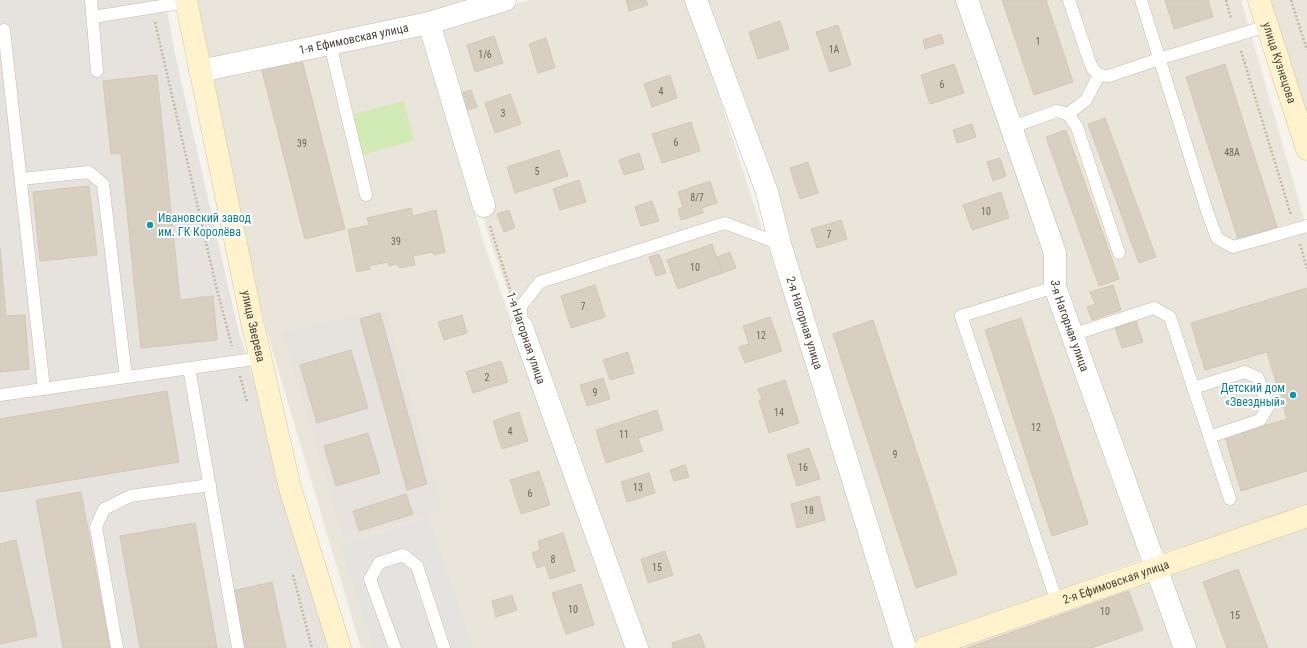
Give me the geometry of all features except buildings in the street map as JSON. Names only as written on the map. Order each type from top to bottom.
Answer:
[{"type":"street","name":"1-я Ефимовская улица","points":[[200,71],[429,24],[505,0]]},
{"type":"street","name":"2-я Нагорная улица","points":[[696,0],[767,192],[780,244],[905,648]]},
{"type":"street","name":"3-я Нагорная улица","points":[[967,0],[1055,253],[1055,288],[1185,648]]},
{"type":"street","name":"улица Кузнецова","points":[[1259,0],[1307,148]]},
{"type":"street","name":"улица Зверева","points":[[186,1],[260,358],[290,488],[340,648]]},
{"type":"street","points":[[429,24],[484,206]]},
{"type":"street","name":"1-я Нагорная улица","points":[[522,327],[637,648]]},
{"type":"street","name":"2-я Ефимовская улица","points":[[925,648],[1157,568],[1306,519]]},
{"type":"lane","points":[[91,0],[97,71]]},
{"type":"lane","points":[[1069,0],[1089,60],[1093,69],[1099,75],[1109,76],[1267,26]]},
{"type":"lane","points":[[1140,0],[1207,211],[1217,238],[1233,247],[1307,226]]},
{"type":"lane","points":[[93,16],[152,8],[186,1]]},
{"type":"lane","points":[[4,30],[44,389]]},
{"type":"lane","points":[[330,44],[366,195]]},
{"type":"lane","points":[[1068,114],[1086,100],[1099,75]]},
{"type":"lane","points":[[1012,127],[1057,111],[1068,114],[1077,127],[1119,253]]},
{"type":"lane","points":[[21,178],[89,172],[103,184],[126,377]]},
{"type":"lane","points":[[522,327],[521,306],[540,282],[599,263],[725,223],[780,244]]},
{"type":"lane","points":[[1055,288],[961,316],[1057,602]]},
{"type":"lane","points":[[1072,335],[1154,308],[1170,317],[1230,499]]},
{"type":"lane","points":[[0,395],[260,358]]},
{"type":"lane","points":[[190,368],[238,648]]},
{"type":"lane","points":[[1193,388],[1245,372],[1258,378],[1268,407],[1260,420],[1209,437]]},
{"type":"lane","points":[[117,648],[96,527],[104,509],[130,496],[210,485]]},
{"type":"lane","points":[[395,648],[370,579],[379,564],[403,555],[417,566],[444,648]]},
{"type":"path","points":[[1226,0],[1307,269]]},
{"type":"path","points":[[1291,0],[1307,50]]},
{"type":"path","points":[[152,8],[217,290],[248,407]]},
{"type":"path","name":"1-я Нагорная улица","points":[[484,206],[512,297]]},
{"type":"path","points":[[292,573],[312,648]]},
{"type":"shaded area","points":[[0,0],[165,0],[176,59],[238,329],[337,648],[0,648]]},
{"type":"shaded area","points":[[185,0],[513,0],[422,29],[485,247],[626,648],[361,648],[266,329]]},
{"type":"shaded area","points":[[529,0],[688,0],[752,199],[902,646],[897,648],[631,648],[492,246],[426,31]]},
{"type":"shaded area","points":[[692,0],[962,0],[1049,266],[1141,560],[907,645]]},
{"type":"shaded area","points":[[967,0],[1241,0],[1307,229],[1307,509],[1145,558]]},
{"type":"shaded area","points":[[1269,0],[1307,0],[1307,119]]},
{"type":"shaded area","points":[[385,309],[442,510],[344,539],[283,332]]},
{"type":"shaded area","points":[[1307,515],[1307,648],[1180,648],[1146,562]]},
{"type":"shaded area","points":[[428,517],[473,648],[374,648],[341,547]]},
{"type":"shaded area","points":[[1142,563],[1175,648],[909,648]]},
{"type":"green space","points":[[404,101],[414,141],[361,155],[350,115]]},
{"type":"place","name":"Ивановский завод им. ГК Королёва","points":[[150,225]]},
{"type":"place","name":"Детский дом «Звездный»","points":[[1293,395]]}]
